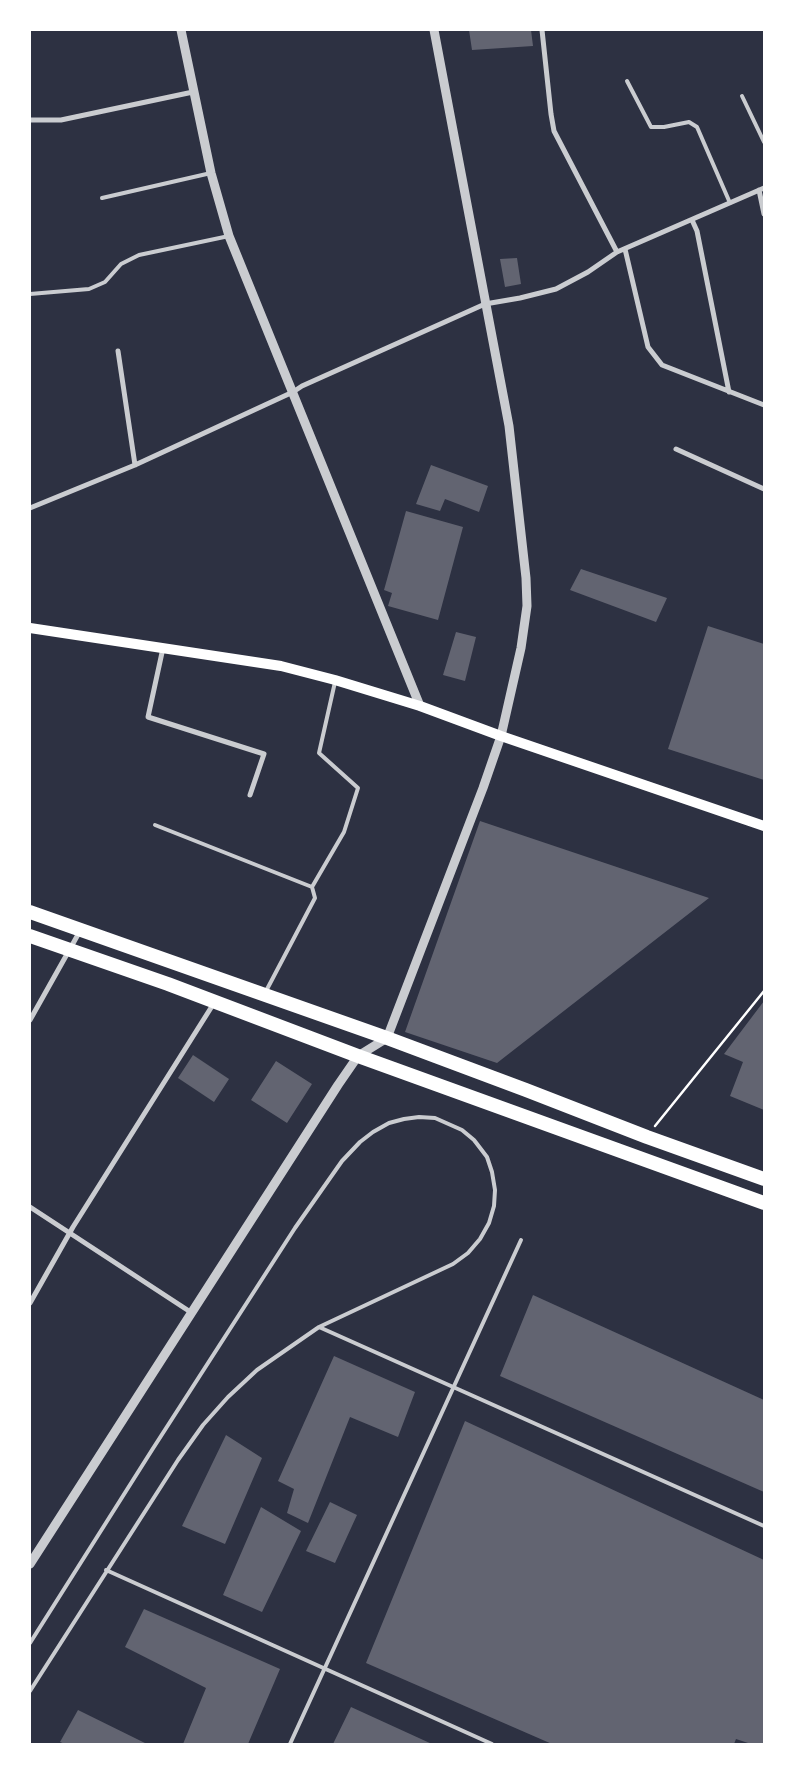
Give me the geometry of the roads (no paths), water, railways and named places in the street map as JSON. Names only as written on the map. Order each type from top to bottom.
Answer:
[{"type":"highway","points":[[30,912],[387,1038],[647,1137],[764,1179]]},
{"type":"highway","points":[[30,936],[764,1203]]},
{"type":"main road","points":[[30,628],[281,666],[335,680],[420,706],[501,736],[764,826]]},
{"type":"street","points":[[181,30],[211,173],[229,236],[420,706]]},
{"type":"street","points":[[31,1560],[358,1056],[387,1038],[483,788],[501,736],[521,648],[527,606],[526,578],[509,426],[434,30]]},
{"type":"street","points":[[542,30],[550,114],[554,131],[617,252]]},
{"type":"street","points":[[30,120],[61,120],[193,92]]},
{"type":"street","points":[[30,508],[135,466],[293,392],[302,386],[485,304],[556,289],[588,272],[617,252],[762,189],[764,214]]},
{"type":"street","points":[[692,220],[697,231],[729,392]]},
{"type":"street","points":[[625,249],[648,347],[662,365],[764,405]]},
{"type":"street","points":[[118,350],[135,466]]},
{"type":"street","points":[[676,449],[764,489]]},
{"type":"street","points":[[163,648],[148,717],[264,754],[250,795]]},
{"type":"street","points":[[30,1020],[81,929]]},
{"type":"street","points":[[30,1303],[69,1234],[215,1002]]},
{"type":"street","points":[[30,1207],[192,1313]]},
{"type":"lane","points":[[628,81],[651,127],[664,127],[689,122],[698,127],[730,203]]},
{"type":"lane","points":[[742,96],[764,142]]},
{"type":"lane","points":[[102,198],[211,173]]},
{"type":"lane","points":[[30,294],[89,288],[105,282],[121,264],[139,255],[229,236]]},
{"type":"lane","points":[[264,995],[315,898],[312,887],[344,832],[358,788],[319,752],[335,680]]},
{"type":"lane","points":[[154,825],[312,887]]},
{"type":"lane","points":[[30,1643],[290,1236],[342,1162],[360,1142],[373,1132],[389,1123],[404,1119],[419,1117],[435,1118],[462,1130],[474,1140],[487,1157],[495,1190],[494,1206],[489,1223],[480,1239],[468,1253],[453,1264],[319,1327],[257,1370],[228,1397],[203,1426],[178,1460],[30,1690]]},
{"type":"lane","points":[[290,1744],[521,1240]]},
{"type":"lane","points":[[319,1327],[764,1526]]},
{"type":"lane","points":[[106,1570],[492,1744]]}]
